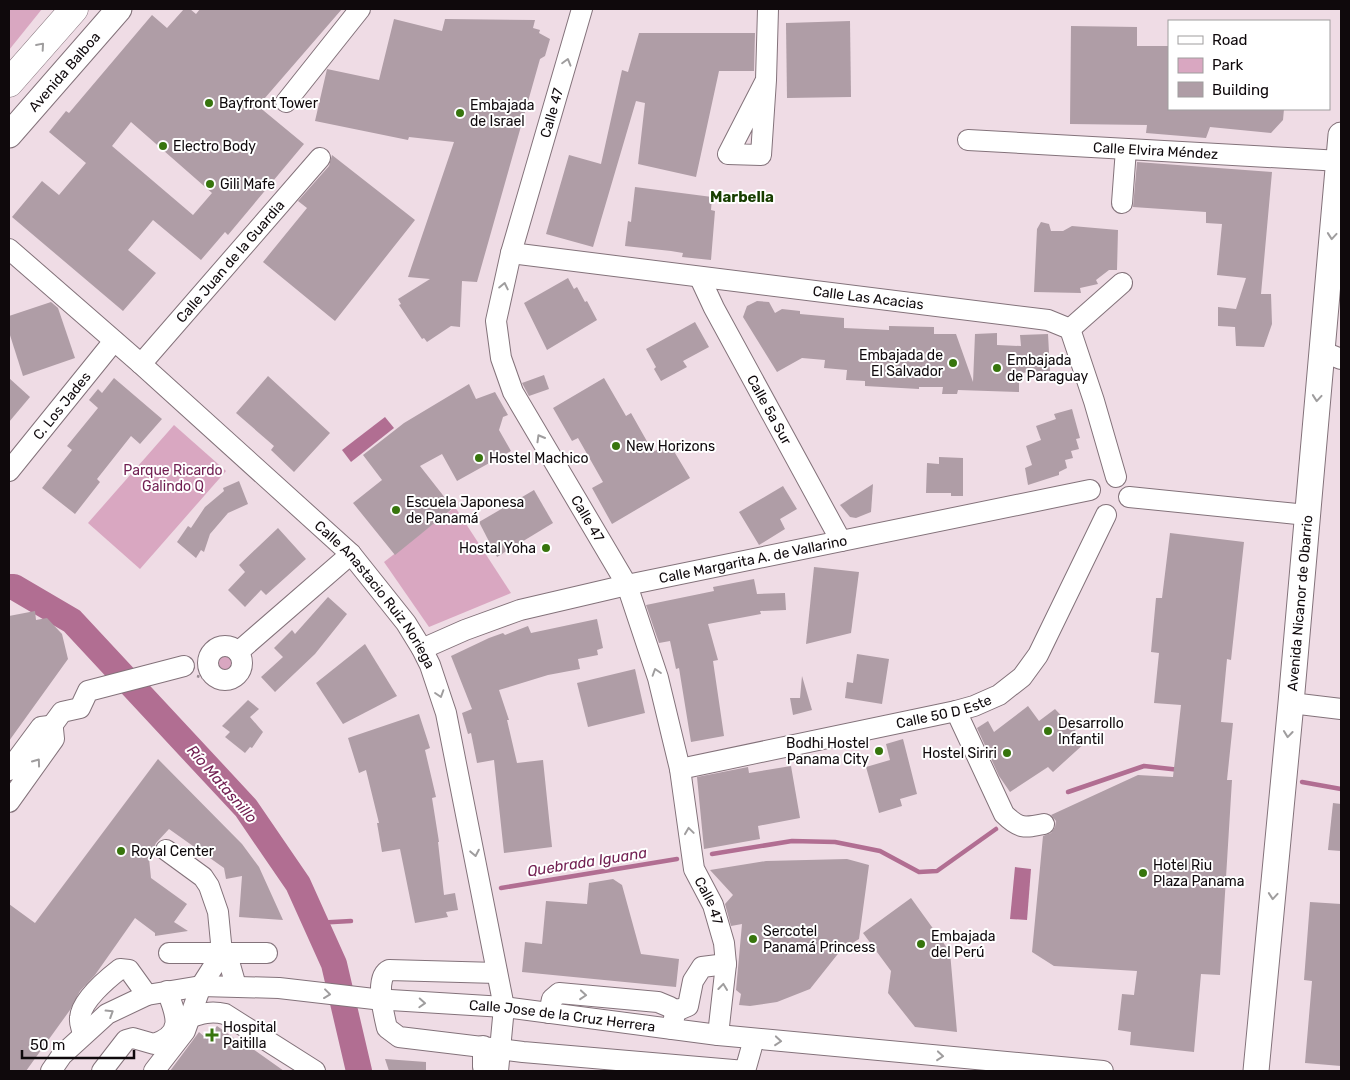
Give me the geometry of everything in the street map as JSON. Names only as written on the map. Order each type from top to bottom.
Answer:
[{"type":"highway","points":[[9,83],[74,9]]},
{"type":"main road","name":"Avenida Balboa","points":[[9,136],[119,9]]},
{"type":"main road","name":"Avenida Nicanor de Obarrio","points":[[1256,1071],[1292,703],[1307,515],[1331,355],[1341,135]]},
{"type":"street","points":[[286,102],[360,9]]},
{"type":"street","name":"Calle 47","points":[[582,9],[511,253],[496,321],[501,358],[513,392],[627,585],[658,678],[680,769],[694,869],[713,905],[724,943],[726,964],[718,1035]]},
{"type":"street","points":[[766,80],[768,9]]},
{"type":"street","name":"Calle Elvira Méndez","points":[[968,140],[1340,161]]},
{"type":"street","points":[[1122,203],[1126,149]]},
{"type":"street","name":"Calle Juan de la Guardia","points":[[141,364],[320,158]]},
{"type":"street","name":"Calle Anastacio Ruiz Noriega","points":[[9,249],[141,364],[351,554],[406,623],[422,649],[430,665],[446,713],[504,1007],[492,1047],[490,1069]]},
{"type":"street","name":"Calle Las Acacias","points":[[511,253],[1048,320],[1070,329]]},
{"type":"street","name":"Calle 5a Sur","points":[[700,278],[714,308],[841,541]]},
{"type":"street","points":[[1116,477],[1104,477],[1098,480],[1090,490],[1091,503],[1094,508],[1106,515],[1118,513],[1124,509],[1129,497],[1126,485],[1116,477],[1070,329],[1122,283]]},
{"type":"street","name":"C. Los Jades","points":[[9,471],[114,341]]},
{"type":"street","name":"Calle Margarita A. de Vallarino","points":[[422,649],[465,630],[520,610],[627,585],[1090,490]]},
{"type":"street","points":[[1129,497],[1307,515]]},
{"type":"street","name":"Calle 50 D Este","points":[[680,769],[956,711],[974,706],[998,695],[1022,677],[1038,655],[1106,515]]},
{"type":"street","points":[[238,652],[351,554]]},
{"type":"street","points":[[51,727],[62,712],[80,708],[88,692],[92,690],[197,672],[210,672],[218,678],[232,678],[242,667],[238,652],[230,646],[220,647],[197,672]]},
{"type":"street","points":[[1292,703],[1341,709]]},
{"type":"street","points":[[956,711],[1004,814],[1016,825],[1028,827],[1044,824]]},
{"type":"street","points":[[9,770],[39,729],[44,726],[51,727],[55,733],[54,738],[9,802]]},
{"type":"street","points":[[166,850],[202,877],[209,886],[218,912],[222,953],[241,986]]},
{"type":"street","points":[[169,953],[266,952]]},
{"type":"street","points":[[184,1019],[174,1007],[184,988],[222,953]]},
{"type":"street","points":[[672,1020],[681,1009],[688,1006],[693,981],[702,967],[726,964]]},
{"type":"street","points":[[83,1034],[79,1020],[86,1003],[97,988],[120,969],[129,970],[147,995]]},
{"type":"street","points":[[497,973],[389,970],[382,976],[378,1000],[387,1028],[396,1036],[745,1071],[754,1039]]},
{"type":"street","name":"Calle Jose de la Cruz Herrera","points":[[51,1071],[62,1055],[106,1014],[147,995],[184,988],[241,986],[279,988],[378,1000],[504,1007],[549,1013],[672,1020],[718,1035],[1104,1071]]},
{"type":"street","points":[[155,1070],[185,1030],[184,988]]},
{"type":"street","points":[[102,1071],[126,1040],[133,1038],[154,1044],[168,1038],[184,1019],[214,1011],[225,1014],[315,1071]]},
{"type":"street","points":[[154,1044],[155,1070]]},
{"type":"green space","points":[[9,9],[42,9],[9,50]]},
{"type":"green space","name":"Parque Ricardo Galindo Q","points":[[174,425],[226,471],[140,569],[88,523]]},
{"type":"green space","points":[[455,507],[511,593],[429,627],[384,562]]},
{"type":"green space","points":[[226,653],[233,656],[236,663],[233,670],[226,673],[219,670],[216,663],[219,656]]},
{"type":"shaded area","points":[[385,417],[394,428],[351,462],[342,450]]},
{"type":"shaded area","points":[[1015,867],[1031,869],[1027,920],[1010,919]]},
{"type":"building","points":[[184,9],[190,9],[196,14],[200,9],[342,9],[258,106],[304,144],[228,235],[225,232],[201,260],[153,220],[128,250],[156,273],[123,311],[12,217],[42,181],[59,195],[86,163],[49,132],[66,111],[69,113],[152,15],[167,28]],"holes":[[[131,122],[212,193],[193,215],[112,146]]]},
{"type":"building","points":[[394,19],[442,31],[445,19],[535,20],[533,28],[540,30],[539,33],[550,39],[545,56],[540,59],[477,282],[462,281],[460,327],[451,326],[427,342],[424,338],[422,339],[399,305],[401,304],[398,299],[430,279],[408,277],[454,142],[409,137],[408,140],[315,121],[327,69],[379,80]]},
{"type":"building","points":[[850,21],[851,97],[787,98],[786,23]]},
{"type":"building","points":[[1071,26],[1137,27],[1137,46],[1168,46],[1168,110],[1284,110],[1283,120],[1271,133],[1210,127],[1206,138],[1146,133],[1147,125],[1070,124]]},
{"type":"building","points":[[639,33],[755,33],[754,71],[719,71],[696,177],[638,164],[645,103],[636,101],[593,247],[546,234],[569,155],[601,164],[622,70],[628,72]]},
{"type":"building","points":[[332,155],[415,220],[335,321],[263,262],[307,208],[298,201],[329,166]]},
{"type":"building","points":[[1137,162],[1272,172],[1261,294],[1271,294],[1272,324],[1264,347],[1236,346],[1235,327],[1218,326],[1218,307],[1236,309],[1246,278],[1217,275],[1222,224],[1206,223],[1206,212],[1133,207]]},
{"type":"building","points":[[635,187],[712,197],[711,210],[715,211],[711,260],[682,257],[683,253],[671,251],[625,246],[628,221],[631,222]]},
{"type":"building","points":[[1041,222],[1049,224],[1051,231],[1063,231],[1072,226],[1118,230],[1117,270],[1109,270],[1096,280],[1098,284],[1080,288],[1081,293],[1034,292],[1037,229]]},
{"type":"building","points":[[568,278],[574,289],[577,287],[585,302],[587,301],[597,320],[547,350],[524,303]]},
{"type":"building","points":[[757,301],[769,302],[775,313],[782,309],[800,311],[800,314],[844,318],[844,328],[889,330],[889,326],[934,327],[934,334],[956,334],[973,382],[975,334],[997,333],[997,345],[1021,346],[1020,335],[1048,334],[1050,371],[1019,373],[1019,392],[958,390],[957,394],[942,394],[943,387],[919,387],[919,389],[865,386],[865,381],[846,380],[847,370],[824,368],[825,360],[802,358],[777,372],[743,317],[747,306]]},
{"type":"building","points":[[51,302],[58,308],[75,358],[23,376],[9,332],[9,316]]},
{"type":"building","points":[[695,322],[709,347],[683,361],[687,367],[661,381],[646,349]]},
{"type":"building","points":[[544,375],[549,389],[529,396],[522,383]]},
{"type":"building","points":[[268,376],[330,433],[294,472],[271,450],[274,446],[236,413]]},
{"type":"building","points":[[9,378],[30,397],[9,422]]},
{"type":"building","points":[[114,378],[162,419],[140,444],[131,436],[97,479],[100,482],[75,514],[42,488],[72,450],[67,446],[98,408],[89,400],[98,389],[102,393]]},
{"type":"building","points":[[604,378],[626,416],[631,413],[653,452],[669,443],[690,478],[612,524],[592,488],[603,482],[578,438],[572,441],[553,408]]},
{"type":"building","points":[[469,384],[476,399],[495,392],[508,415],[503,417],[499,430],[511,451],[457,481],[442,454],[420,466],[453,508],[395,555],[353,503],[382,480],[363,455],[404,423]]},
{"type":"building","points":[[1072,409],[1080,438],[1076,439],[1079,449],[1071,451],[1073,458],[1065,460],[1067,468],[1059,472],[1059,475],[1028,485],[1025,468],[1032,465],[1026,446],[1041,440],[1036,426],[1056,419],[1054,414]]},
{"type":"building","points":[[939,457],[963,458],[963,496],[951,496],[951,493],[926,493],[927,463],[939,464]]},
{"type":"building","points":[[239,481],[248,504],[228,513],[210,534],[204,552],[201,550],[196,558],[177,542],[188,526],[191,528],[205,507],[224,491],[223,488]]},
{"type":"building","points":[[873,484],[871,512],[856,518],[850,517],[840,505]]},
{"type":"building","points":[[783,486],[797,509],[780,519],[785,529],[759,545],[739,512]]},
{"type":"building","points":[[534,490],[553,523],[497,557],[479,522]]},
{"type":"building","points":[[278,528],[306,559],[266,595],[261,590],[245,607],[228,590],[245,572],[239,565]]},
{"type":"building","points":[[1170,533],[1244,542],[1231,660],[1227,659],[1221,722],[1233,723],[1227,780],[1232,780],[1220,975],[1201,974],[1194,1052],[1130,1045],[1131,1032],[1118,1030],[1122,994],[1134,995],[1137,971],[1054,966],[1032,952],[1043,836],[1051,833],[1056,821],[1051,815],[1138,775],[1173,777],[1181,705],[1154,703],[1159,653],[1151,652],[1156,598],[1162,598]]},
{"type":"building","points":[[814,567],[859,572],[851,633],[806,644]]},
{"type":"building","points":[[754,579],[757,594],[785,593],[786,610],[760,611],[761,614],[708,624],[718,660],[713,661],[724,736],[691,742],[679,668],[676,669],[670,641],[659,643],[646,605],[714,591],[713,587]]},
{"type":"building","points":[[328,597],[347,614],[315,654],[275,692],[261,677],[283,657],[274,648],[292,630],[295,634]]},
{"type":"building","points":[[35,611],[36,620],[47,618],[62,634],[68,659],[9,741],[9,616]]},
{"type":"building","points":[[597,619],[603,648],[597,650],[598,655],[578,659],[580,669],[548,675],[499,690],[509,720],[507,720],[517,763],[543,760],[552,847],[504,853],[494,760],[477,763],[471,733],[468,734],[462,713],[472,709],[451,656],[489,638],[503,633],[505,635],[528,626],[531,633]]},
{"type":"building","points":[[365,644],[397,696],[343,724],[316,683]]},
{"type":"building","points":[[857,654],[889,659],[882,704],[845,698],[847,682],[853,683]]},
{"type":"building","points":[[635,669],[645,713],[588,727],[577,683]]},
{"type":"building","points":[[802,676],[812,710],[793,715],[790,698],[800,698]]},
{"type":"building","points":[[248,700],[259,709],[250,717],[263,732],[252,748],[250,747],[245,753],[225,737],[230,732],[222,726]]},
{"type":"building","points":[[1028,706],[1039,721],[1055,709],[1086,742],[1053,772],[1048,767],[1010,792],[999,776],[977,728],[988,721],[994,732]]},
{"type":"building","points":[[419,714],[430,748],[425,750],[436,797],[432,798],[439,842],[444,895],[455,893],[458,910],[446,912],[448,917],[415,923],[400,849],[382,852],[377,823],[379,823],[366,770],[359,773],[348,738]]},
{"type":"building","points":[[903,739],[917,794],[900,799],[902,806],[879,813],[866,767],[890,760],[886,744]]},
{"type":"building","points":[[158,759],[242,844],[259,867],[283,920],[239,917],[242,876],[226,879],[224,868],[169,829],[156,843],[149,858],[151,878],[187,904],[174,922],[188,931],[155,936],[155,933],[135,918],[95,975],[80,991],[70,1010],[26,1071],[9,1071],[9,904],[35,923]]},
{"type":"building","points":[[791,766],[800,818],[758,826],[760,839],[704,849],[697,777],[748,767],[749,773]]},
{"type":"building","points":[[1333,803],[1341,804],[1341,851],[1328,850]]},
{"type":"building","points":[[847,859],[869,865],[859,939],[841,950],[810,989],[777,1002],[750,1006],[739,1005],[741,994],[736,990],[742,924],[731,926],[725,904],[733,895],[710,870],[766,861]]},
{"type":"building","points":[[613,879],[622,885],[641,954],[679,959],[676,987],[522,972],[525,942],[542,944],[546,901],[587,904],[589,883]]},
{"type":"building","points":[[911,898],[950,952],[957,1032],[915,1027],[888,993],[891,971],[863,933]]},
{"type":"building","points":[[1310,902],[1341,904],[1341,1066],[1305,1063],[1312,981],[1304,980]]},
{"type":"building","points":[[217,1026],[284,1071],[170,1071],[199,1032],[207,1039]]},
{"type":"building","points":[[385,1059],[426,1062],[426,1071],[389,1071]]},
{"type":"waterway","name":"Río Matasnillo","points":[[9,587],[14,587],[72,621],[246,808],[298,884],[334,964],[359,1071]]},
{"type":"waterway","name":"Quebrada Iguana","points":[[1068,792],[1144,766],[1180,770]]},
{"type":"waterway","name":"Quebrada Iguana","points":[[1302,782],[1341,789]]},
{"type":"waterway","name":"Quebrada Iguana","points":[[712,854],[792,841],[835,842],[880,851],[919,872],[937,871],[996,829]]},
{"type":"waterway","name":"Quebrada Iguana","points":[[501,888],[677,859]]},
{"type":"waterway","name":"Quebrada Iguana","points":[[315,923],[351,921]]},
{"type":"place","name":"Bayfront Tower","points":[[209,103]]},
{"type":"place","name":"Embajada de Israel","points":[[460,113]]},
{"type":"place","name":"Electro Body","points":[[163,146]]},
{"type":"place","name":"Gili Mafe","points":[[210,184]]},
{"type":"place","name":"Embajada de El Salvador","points":[[953,363]]},
{"type":"place","name":"Embajada de Paraguay","points":[[997,368]]},
{"type":"place","name":"New Horizons","points":[[616,446]]},
{"type":"place","name":"Hostel Machico","points":[[479,458]]},
{"type":"place","name":"Escuela Japonesa de Panamá","points":[[396,510]]},
{"type":"place","name":"Hostal Yoha","points":[[546,548]]},
{"type":"place","name":"Desarrollo Infantil","points":[[1048,731]]},
{"type":"place","name":"Bodhi Hostel Panama City","points":[[879,751]]},
{"type":"place","name":"Hostel Siriri","points":[[1007,753]]},
{"type":"place","name":"Royal Center","points":[[121,851]]},
{"type":"place","name":"Hotel Riu Plaza Panama","points":[[1143,873]]},
{"type":"place","name":"Sercotel Panamá Princess","points":[[753,939]]},
{"type":"place","name":"Embajada del Perú","points":[[921,944]]},
{"type":"place","name":"Hospital Paitilla","points":[[212,1035]]},
{"type":"district","name":"Marbella","points":[[742,197]]}]
